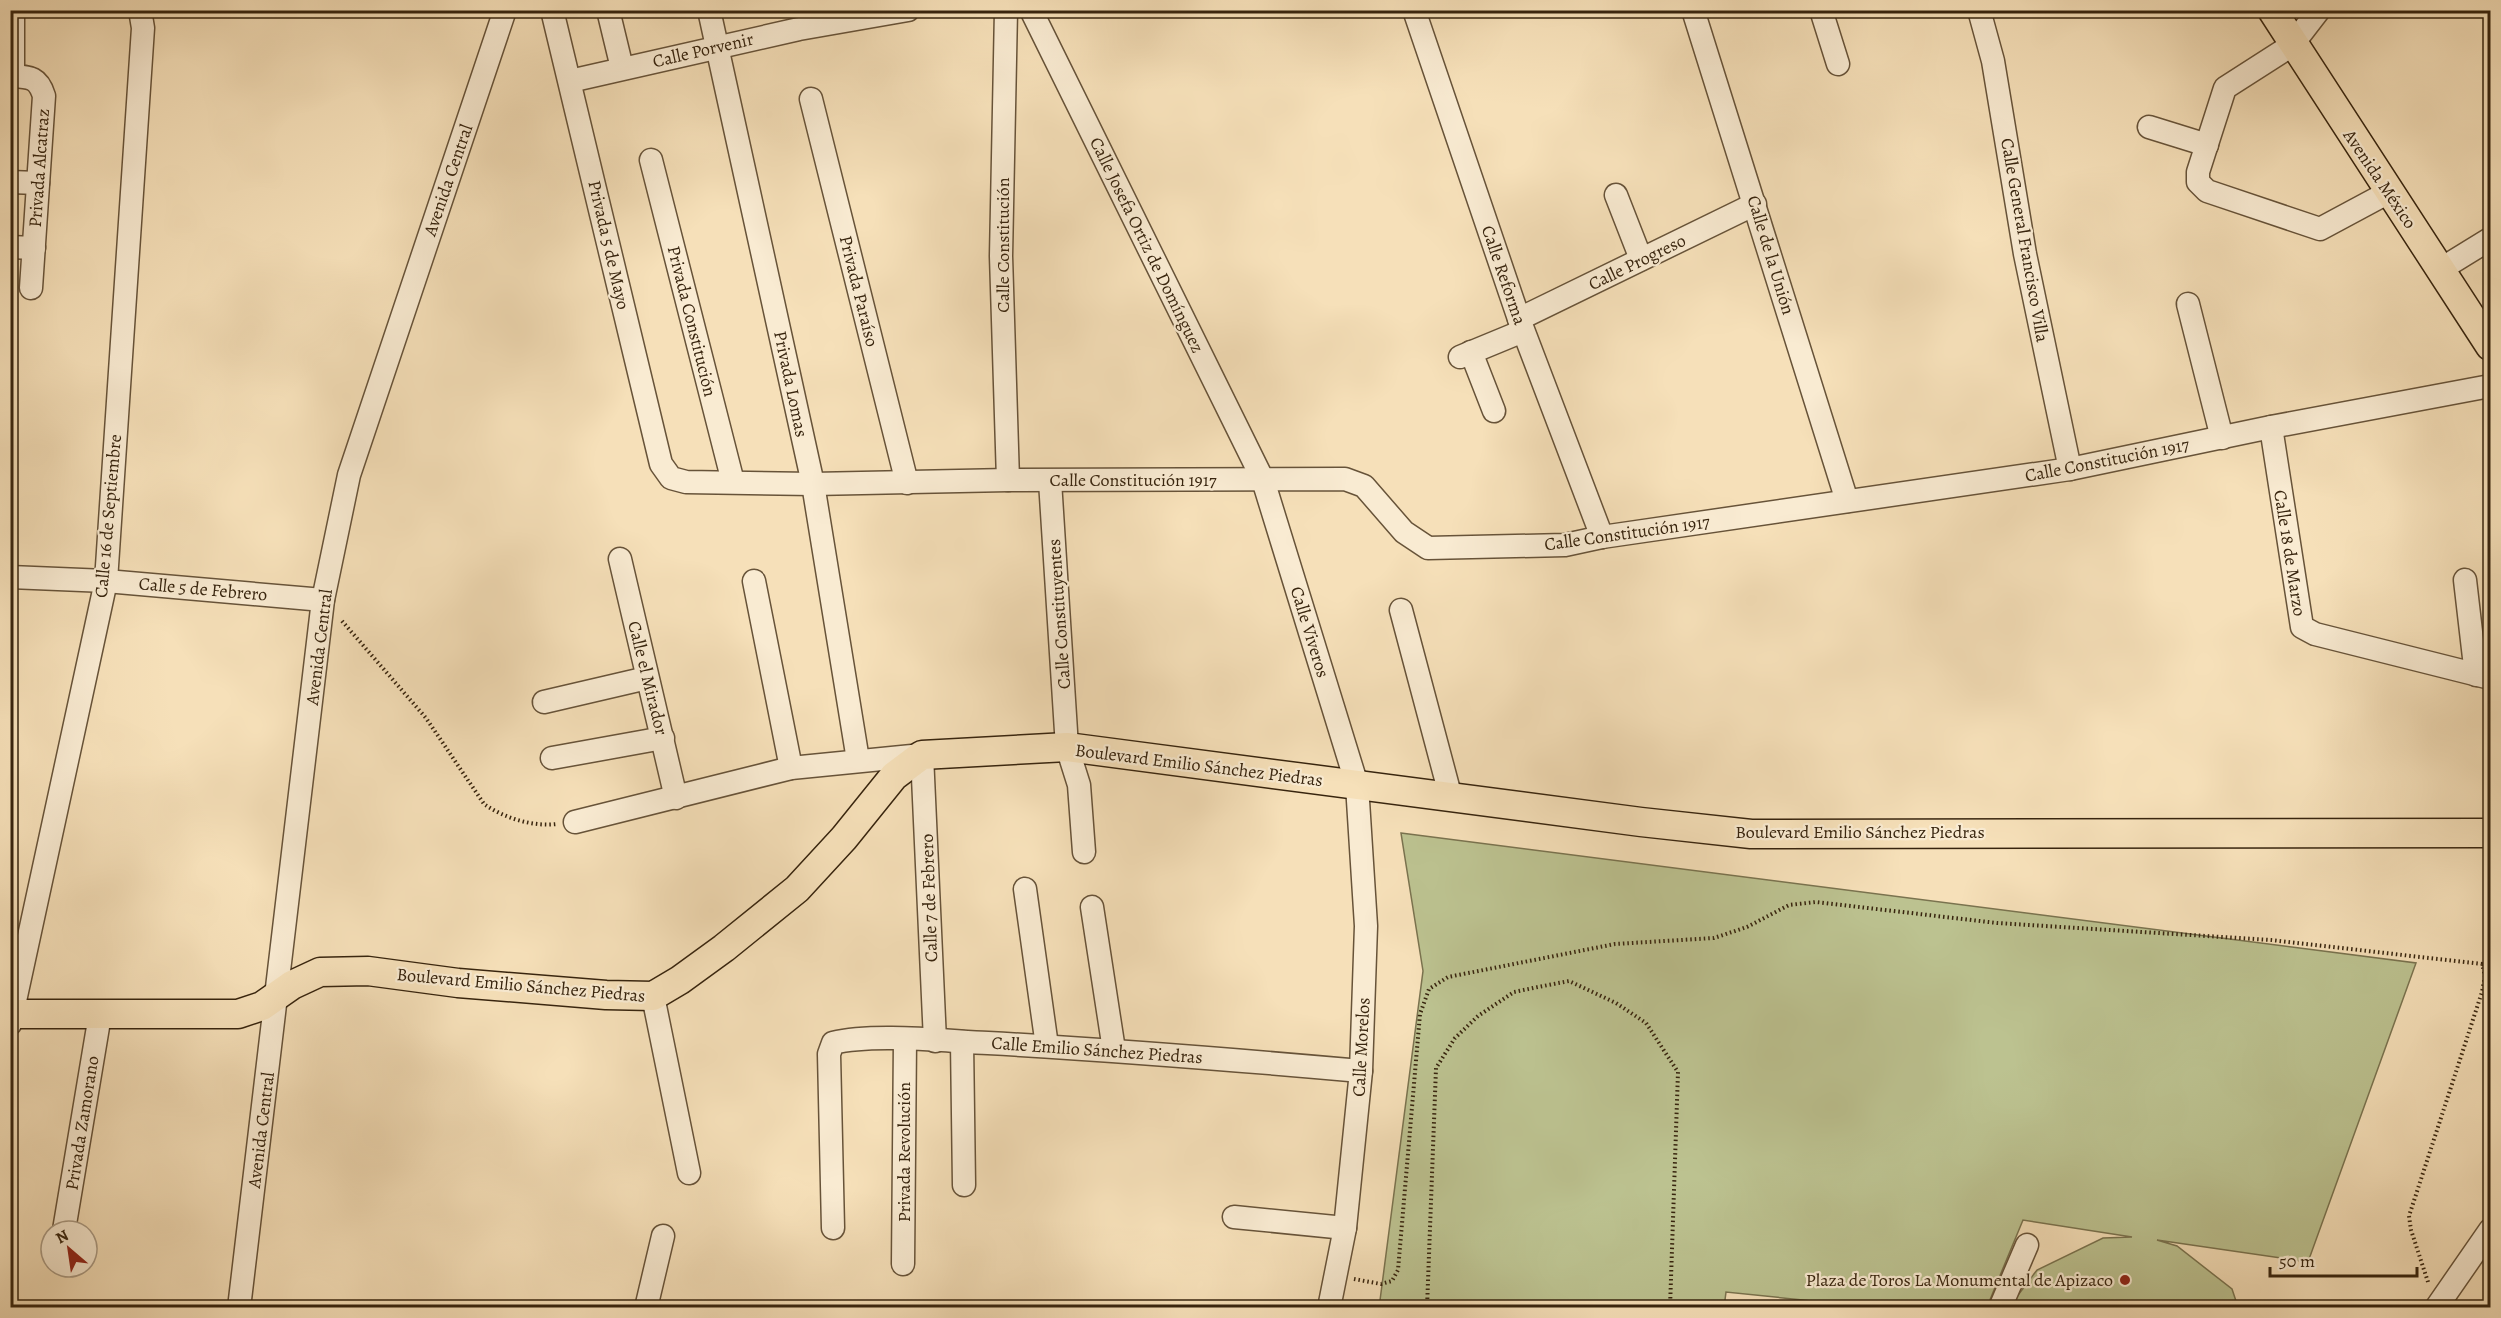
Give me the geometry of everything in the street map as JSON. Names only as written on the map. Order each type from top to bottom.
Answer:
[{"type":"main road","name":"Avenida México","points":[[2272,10],[2292,45],[2490,346]]},
{"type":"main road","name":"Boulevard Emilio Sánchez Piedras","points":[[11,1018],[238,1014],[262,1006],[292,985],[320,972],[368,971],[458,983],[606,995],[653,996],[724,948],[797,889],[844,838],[894,776],[922,755],[1067,747],[1451,798],[1751,834],[2490,833]]},
{"type":"street","points":[[12,76],[13,10]]},
{"type":"street","name":"Calle 16 de Septiembre","points":[[11,1018],[106,581],[143,28],[140,10]]},
{"type":"street","name":"Avenida Central","points":[[239,1308],[278,995],[323,600],[349,475],[505,10]]},
{"type":"street","name":"Privada 5 de Mayo","points":[[552,10],[661,464],[671,478]]},
{"type":"street","points":[[608,10],[622,68]]},
{"type":"street","name":"Privada Lomas","points":[[709,10],[813,484],[858,760]]},
{"type":"street","name":"Calle Porvenir","points":[[570,81],[716,46],[797,20],[908,10]]},
{"type":"street","name":"Calle Constitución","points":[[1006,10],[1001,256],[1008,480]]},
{"type":"street","name":"Calle Josefa Ortiz de Domínguez","points":[[1031,10],[1263,480]]},
{"type":"street","name":"Calle Reforma","points":[[1414,10],[1521,325],[1602,537]]},
{"type":"street","name":"Calle de la Unión","points":[[1693,10],[1847,501]]},
{"type":"street","points":[[1821,10],[1838,64]]},
{"type":"street","name":"Calle General Francisco Villa","points":[[1979,10],[1993,62],[2025,254],[2070,469]]},
{"type":"street","points":[[2319,10],[2292,45],[2225,88],[2198,172],[2198,182],[2207,191],[2320,229],[2389,192]]},
{"type":"street","name":"Privada Alcatraz","points":[[12,76],[31,78],[40,84],[44,96],[31,288]]},
{"type":"street","name":"Privada Paraíso","points":[[811,99],[907,483]]},
{"type":"street","points":[[2149,127],[2207,145]]},
{"type":"street","name":"Privada Constitución","points":[[651,160],[733,482]]},
{"type":"street","points":[[10,182],[38,183]]},
{"type":"street","points":[[1616,195],[1641,260]]},
{"type":"street","name":"Calle Progreso","points":[[1494,411],[1466,355],[1641,260],[1755,204]]},
{"type":"street","points":[[2441,269],[2490,239]]},
{"type":"street","points":[[10,247],[34,248]]},
{"type":"street","points":[[2188,304],[2222,438]]},
{"type":"street","name":"Calle Constitución 1917","points":[[671,478],[686,482],[813,484],[1008,480],[1345,479],[1364,486],[1404,532],[1428,548],[1565,545],[1602,537],[2070,469],[2271,427],[2490,386]]},
{"type":"street","name":"Calle 18 de Marzo","points":[[2271,427],[2302,627],[2315,634],[2483,676]]},
{"type":"street","name":"Calle Viveros","points":[[1263,480],[1357,785]]},
{"type":"street","name":"Calle Constituyentes","points":[[1050,481],[1067,747]]},
{"type":"street","name":"Calle el Mirador","points":[[620,559],[676,798]]},
{"type":"street","name":"Calle 5 de Febrero","points":[[10,577],[106,581],[323,600]]},
{"type":"street","points":[[2465,580],[2483,676]]},
{"type":"street","points":[[754,581],[791,768]]},
{"type":"street","points":[[1401,610],[1451,798]]},
{"type":"street","points":[[544,702],[647,678]]},
{"type":"street","points":[[552,758],[663,738]]},
{"type":"street","points":[[1067,747],[1079,785],[1084,852]]},
{"type":"street","points":[[574,822],[791,768],[922,755]]},
{"type":"street","name":"Calle 7 de Febrero","points":[[922,755],[935,1041]]},
{"type":"street","name":"Calle Morelos","points":[[1329,1308],[1345,1228],[1361,1071],[1366,926],[1357,785]]},
{"type":"street","points":[[1025,889],[1047,1046]]},
{"type":"street","points":[[1092,907],[1114,1050]]},
{"type":"street","points":[[653,996],[689,1173]]},
{"type":"street","name":"Privada Zamorano","points":[[66,1219],[100,1015]]},
{"type":"street","name":"Calle Emilio Sánchez Piedras","points":[[833,1228],[829,1054],[833,1043],[846,1040],[905,1040],[1047,1046],[1361,1071]]},
{"type":"street","name":"Privada Revolución","points":[[903,1264],[905,1040]]},
{"type":"street","points":[[962,1042],[964,1185]]},
{"type":"street","points":[[1234,1217],[1345,1228]]},
{"type":"street","points":[[2436,1307],[2490,1230]]},
{"type":"street","points":[[646,1308],[663,1236]]},
{"type":"street","points":[[2000,1308],[2027,1245]]},
{"type":"path","points":[[323,600],[426,718],[484,804],[497,813],[542,826],[574,822]]},
{"type":"path","points":[[1336,1276],[1381,1284],[1392,1281],[1398,1270],[1420,1014],[1429,989],[1448,977],[1616,944],[1714,938],[1747,927],[1789,905],[1816,902],[1997,923],[2271,940],[2490,965]]},
{"type":"path","points":[[2436,1307],[2411,1230],[2409,1216],[2482,992],[2485,976],[2482,964]]},
{"type":"path","points":[[1426,1308],[1436,1068],[1455,1038],[1479,1016],[1514,993],[1569,981],[1616,1003],[1646,1023],[1678,1072],[1670,1308]]},
{"type":"green space","points":[[1401,833],[2416,963],[2308,1262],[2157,1240],[2177,1246],[2232,1289],[2238,1307],[2009,1307],[2037,1270],[2103,1238],[2132,1237],[2023,1220],[1987,1307],[1871,1307],[1726,1292],[1724,1308],[1379,1308],[1423,971]]},
{"type":"place","name":"Plaza de Toros La Monumental de Apizaco","points":[[2125,1280]]}]
